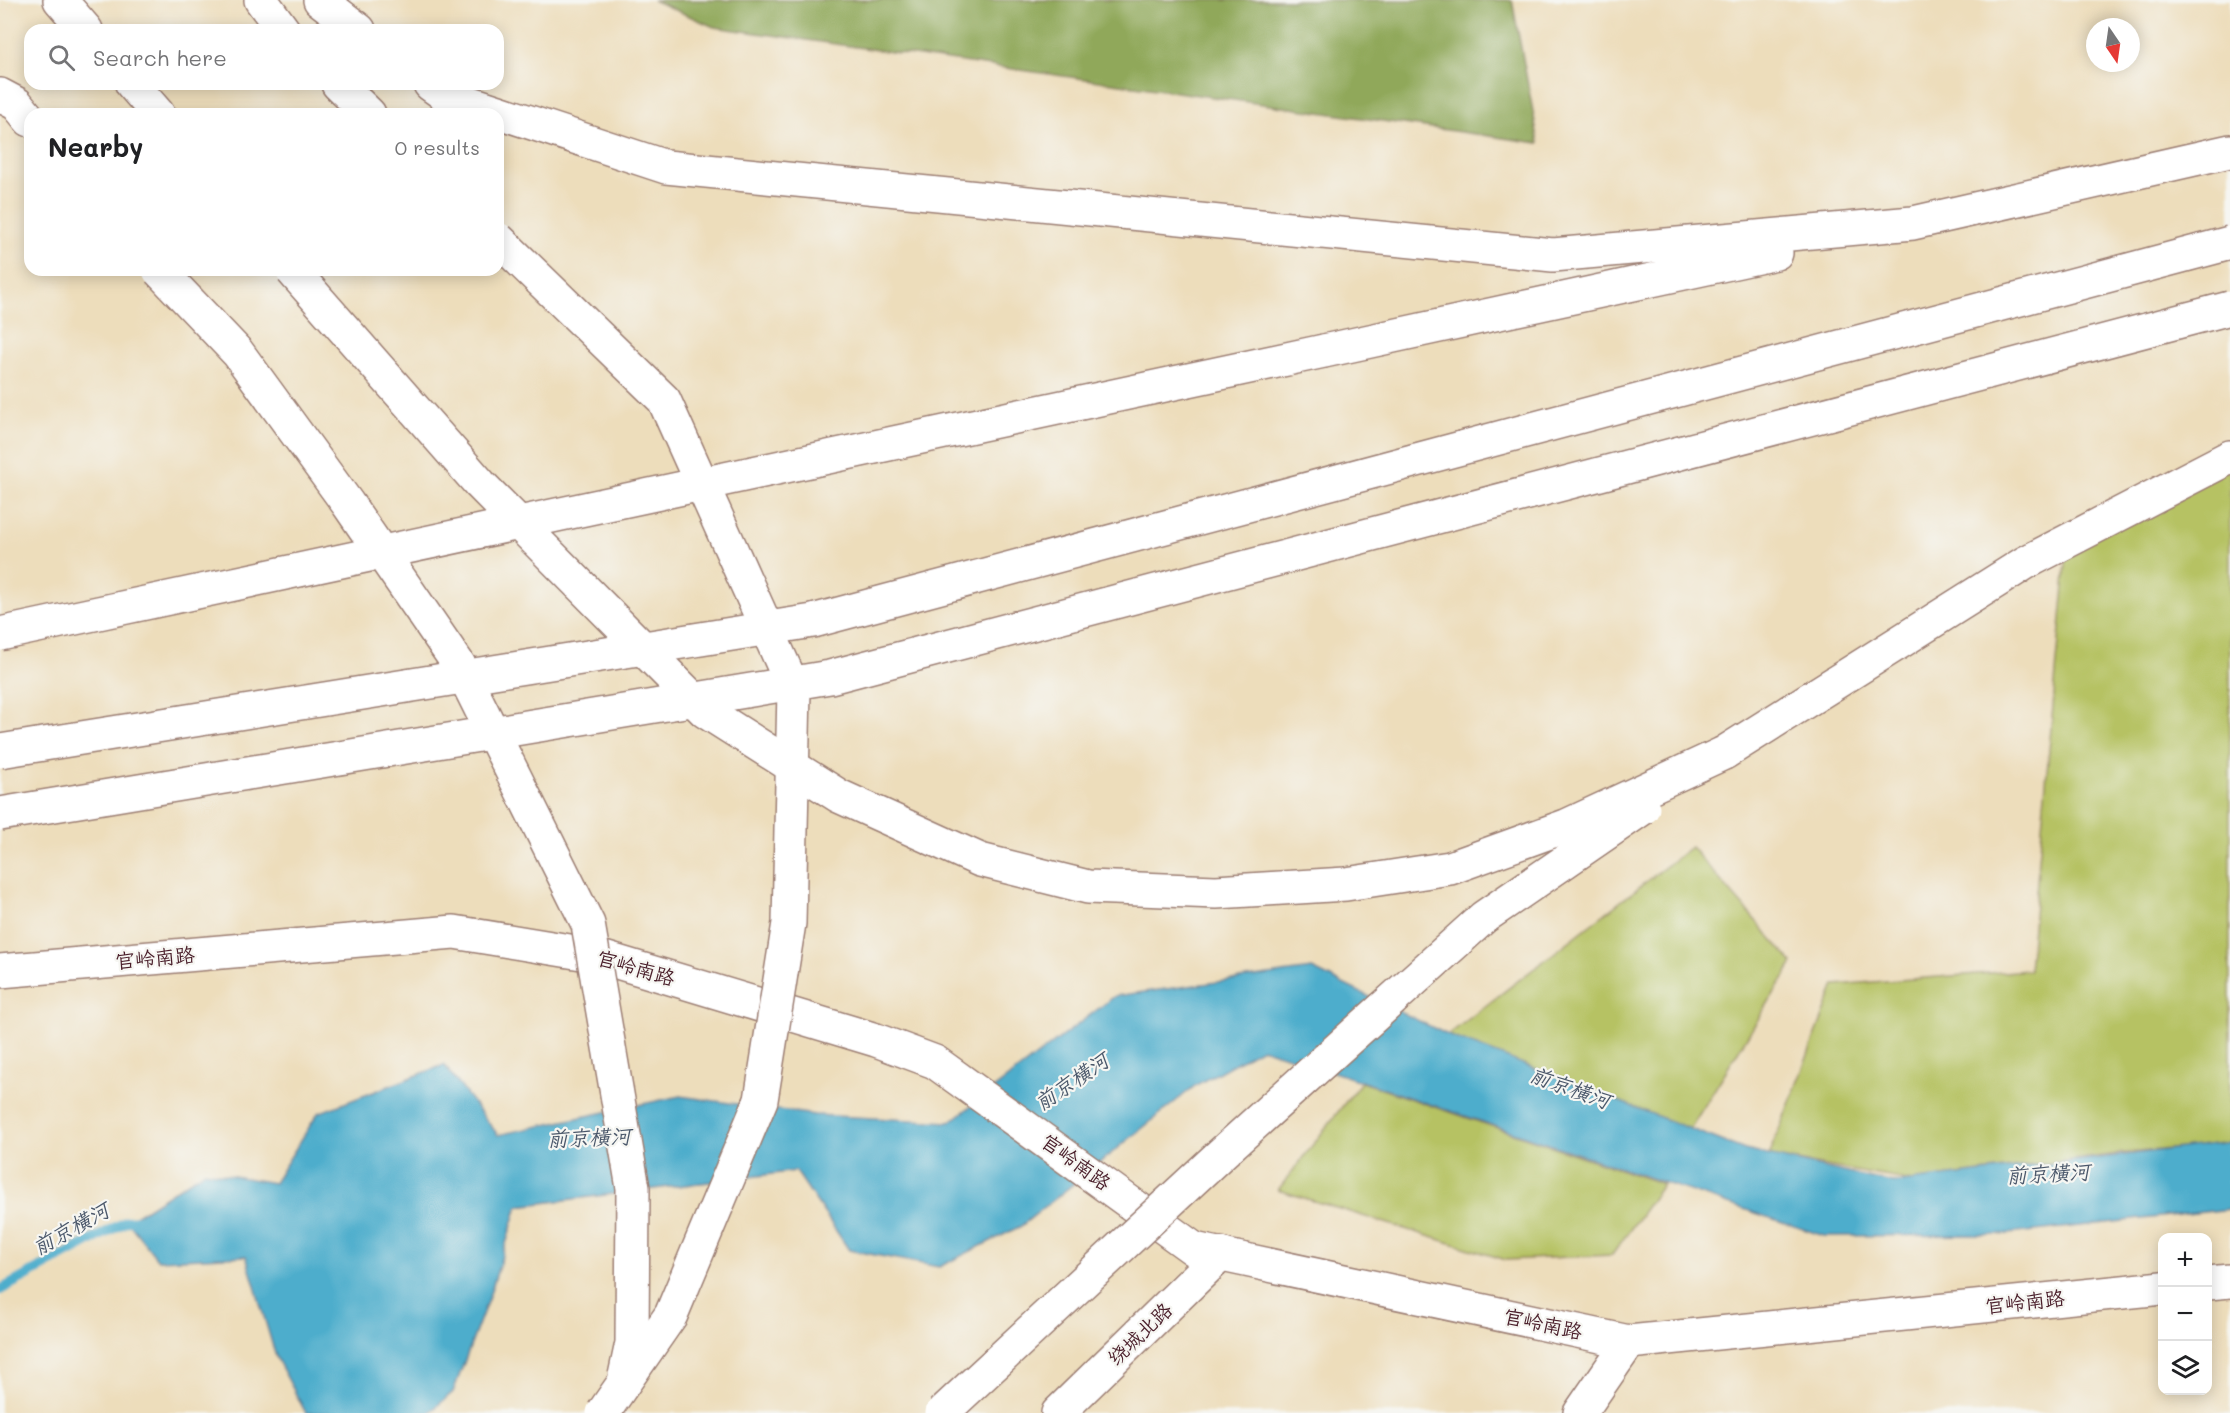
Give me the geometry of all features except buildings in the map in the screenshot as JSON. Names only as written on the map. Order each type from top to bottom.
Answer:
[{"type":"main road","points":[[60,0],[81,24]]},
{"type":"main road","points":[[261,0],[279,24]]},
{"type":"main road","points":[[320,0],[351,24]]},
{"type":"main road","points":[[137,90],[153,108]]},
{"type":"main road","points":[[344,90],[363,108]]},
{"type":"main road","points":[[438,90],[487,108]]},
{"type":"main road","points":[[0,95],[16,104],[24,113]]},
{"type":"main road","points":[[504,114],[666,167],[1552,255],[1913,223]]},
{"type":"main road","points":[[0,634],[1913,223],[2230,151]]},
{"type":"main road","points":[[0,751],[813,621],[2230,243]]},
{"type":"main road","points":[[504,245],[664,400],[794,688],[789,923],[761,1100],[671,1316],[603,1413]]},
{"type":"main road","points":[[165,276],[238,353],[348,504],[459,665],[588,924],[633,1188],[632,1343],[617,1413]]},
{"type":"main road","points":[[297,276],[480,484],[705,711],[839,796],[980,860],[1088,887],[1216,892],[1357,883],[1450,868],[1566,826],[1724,753]]},
{"type":"main road","points":[[0,814],[830,676],[2230,308]]},
{"type":"main road","points":[[942,1413],[1212,1162],[1484,917],[1724,753],[2025,563],[2230,457]]},
{"type":"main road","name":"官岭南路","points":[[0,971],[454,933],[594,955],[876,1040],[935,1062],[1194,1249],[1629,1342],[2158,1289]]},
{"type":"main road","name":"绕城北路","points":[[1058,1413],[1221,1254]]},
{"type":"main road","points":[[2212,1283],[2230,1281]]},
{"type":"main road","points":[[1580,1413],[1629,1342]]},
{"type":"green space","points":[[653,0],[1512,0],[1539,143],[714,27]]},
{"type":"green space","points":[[2230,460],[2230,1144],[2125,1153],[1912,1181],[1769,1156],[1835,985],[2029,970],[2068,541]]},
{"type":"green space","points":[[1691,847],[1793,963],[1690,1129],[1448,1035]]},
{"type":"green space","points":[[1361,1082],[1663,1184],[1612,1255],[1506,1260],[1278,1190]]},
{"type":"water","points":[[1312,969],[1448,1035],[1745,1150],[1893,1183],[2230,1142],[2230,1209],[1999,1235],[1824,1236],[1262,1048],[1196,1085],[1021,1226],[939,1267],[849,1250],[796,1171],[518,1206],[490,1294],[453,1392],[429,1413],[306,1413],[276,1357],[246,1256],[158,1260],[127,1221],[205,1171],[274,1183],[318,1113],[444,1065],[498,1135],[680,1096],[815,1115],[950,1122],[1115,996]]},
{"type":"waterway","name":"前京横河","points":[[0,1290],[127,1221],[139,1220]]}]
